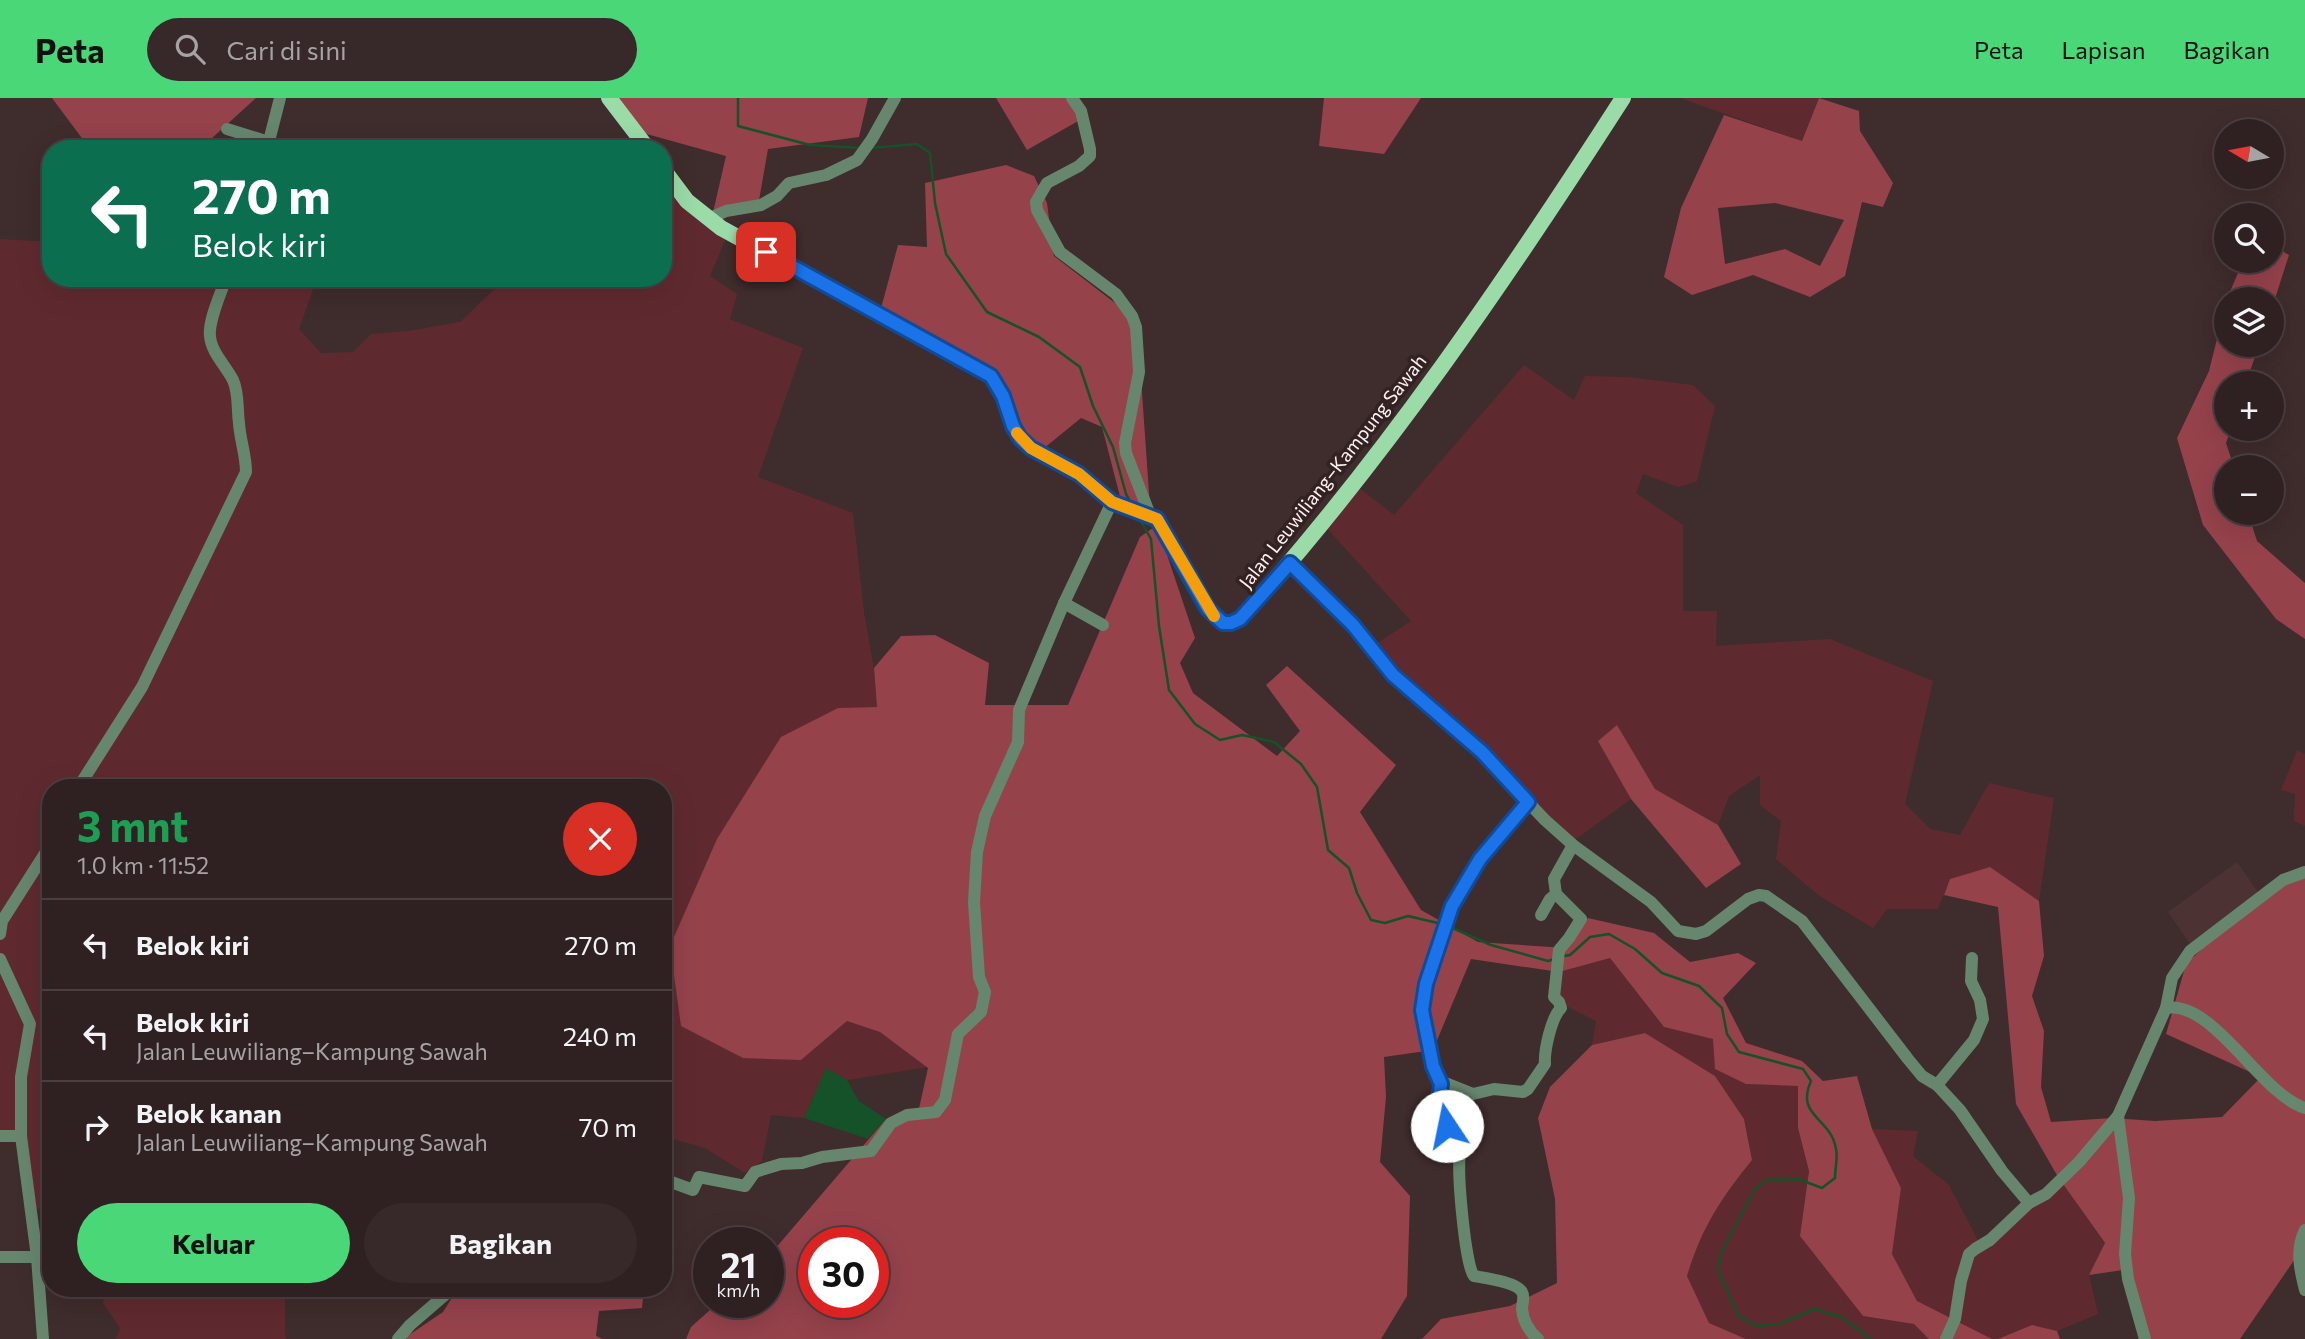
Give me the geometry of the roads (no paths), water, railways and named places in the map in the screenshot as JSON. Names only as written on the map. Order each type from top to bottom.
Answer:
[{"type":"main road","points":[[609,98],[641,140]]},
{"type":"main road","name":"Jalan Leuwiliang–Kampung Sawah","points":[[1147,514],[1162,525],[1208,609],[1223,623],[1240,619],[1290,563],[1435,375],[1558,199],[1623,98]]},
{"type":"main road","points":[[672,181],[687,201],[708,219],[991,376],[1003,396],[1013,426],[1020,438],[1031,448],[1079,474],[1119,505],[1147,514]]},
{"type":"street","points":[[270,140],[280,98]]},
{"type":"street","points":[[708,219],[726,211],[761,205],[777,196],[789,183],[826,175],[857,160],[895,98]]},
{"type":"street","points":[[1072,98],[1081,111],[1090,156],[1079,166],[1047,183],[1037,202],[1038,210],[1060,252],[1116,294],[1132,316],[1136,327],[1139,372],[1125,443],[1147,514]]},
{"type":"street","points":[[227,129],[254,140]]},
{"type":"street","points":[[84,779],[142,687],[246,472],[234,382],[214,351],[209,336],[223,287]]},
{"type":"street","points":[[672,1183],[693,1189],[699,1177],[745,1186],[755,1172],[781,1164],[803,1163],[822,1157],[872,1151],[891,1123],[907,1115],[936,1112],[945,1100],[958,1034],[981,1012],[985,992],[979,977],[974,902],[977,852],[985,816],[1018,741],[1019,710],[1064,603],[1119,505]]},
{"type":"street","points":[[1290,563],[1353,625],[1393,675],[1482,752],[1573,845],[1651,902],[1671,925],[1683,933],[1696,934],[1706,931],[1753,896],[1766,896],[1802,921],[1922,1076],[1937,1085],[1960,1110],[2002,1171],[2029,1203]]},
{"type":"street","points":[[1064,603],[1103,625]]},
{"type":"street","points":[[1528,802],[1469,876],[1452,906],[1426,984],[1422,1010],[1433,1066],[1441,1084],[1440,1092],[1447,1126],[1442,1138],[1460,1155],[1457,1170],[1465,1225],[1466,1257],[1471,1273],[1474,1276],[1502,1281],[1520,1290],[1523,1294],[1522,1312],[1528,1329],[1538,1339]]},
{"type":"street","points":[[1441,1084],[1447,1082],[1473,1094],[1494,1089],[1517,1092],[1528,1088],[1545,1064],[1544,1057],[1552,1024],[1561,1008],[1553,997],[1557,956],[1581,919],[1556,894],[1554,878],[1573,845]]},
{"type":"street","points":[[0,934],[2,921],[42,858]]},
{"type":"street","points":[[1946,1339],[1955,1320],[1961,1281],[1969,1255],[1990,1240],[2029,1203],[2046,1194],[2079,1162],[2118,1116],[2166,1008],[2172,978],[2190,951],[2283,880],[2305,872]]},
{"type":"street","points":[[1541,915],[1556,894]]},
{"type":"street","points":[[1937,1085],[1974,1040],[1983,1019],[1980,1000],[1971,981],[1972,958]]},
{"type":"street","points":[[0,959],[30,1024],[21,1077],[21,1136],[37,1257],[43,1339]]},
{"type":"street","points":[[2166,1008],[2184,1007],[2203,1019],[2260,1072],[2281,1096],[2305,1108]]},
{"type":"street","points":[[2118,1116],[2129,1198],[2125,1254],[2128,1279],[2145,1339]]},
{"type":"street","points":[[0,1136],[21,1136]]},
{"type":"street","points":[[2305,1230],[2299,1250],[2305,1290]]},
{"type":"street","points":[[0,1257],[37,1257]]},
{"type":"street","points":[[398,1339],[443,1297]]},
{"type":"waterway","points":[[738,98],[738,126],[810,145],[861,148]]},
{"type":"waterway","points":[[871,148],[917,144],[930,153],[935,203],[946,254],[987,312],[1039,337],[1080,367],[1093,406],[1113,447],[1131,503]]},
{"type":"waterway","points":[[1139,518],[1151,539],[1159,626],[1169,690],[1195,724],[1220,740],[1242,735],[1274,742],[1301,764],[1317,787],[1328,850],[1349,868],[1357,893],[1371,920],[1385,923],[1408,916],[1442,924]]},
{"type":"waterway","points":[[1448,926],[1491,945],[1548,961],[1554,959]]},
{"type":"waterway","points":[[1564,956],[1570,955],[1590,937],[1609,934],[1635,949],[1662,973],[1699,986],[1722,1008],[1727,1034],[1739,1052],[1803,1069],[1811,1081],[1807,1102],[1833,1138],[1837,1160],[1835,1178],[1822,1188],[1798,1179],[1767,1180],[1755,1189],[1721,1253],[1718,1270],[1738,1315],[1756,1326],[1780,1324],[1814,1309],[1841,1317],[1871,1339]]}]
